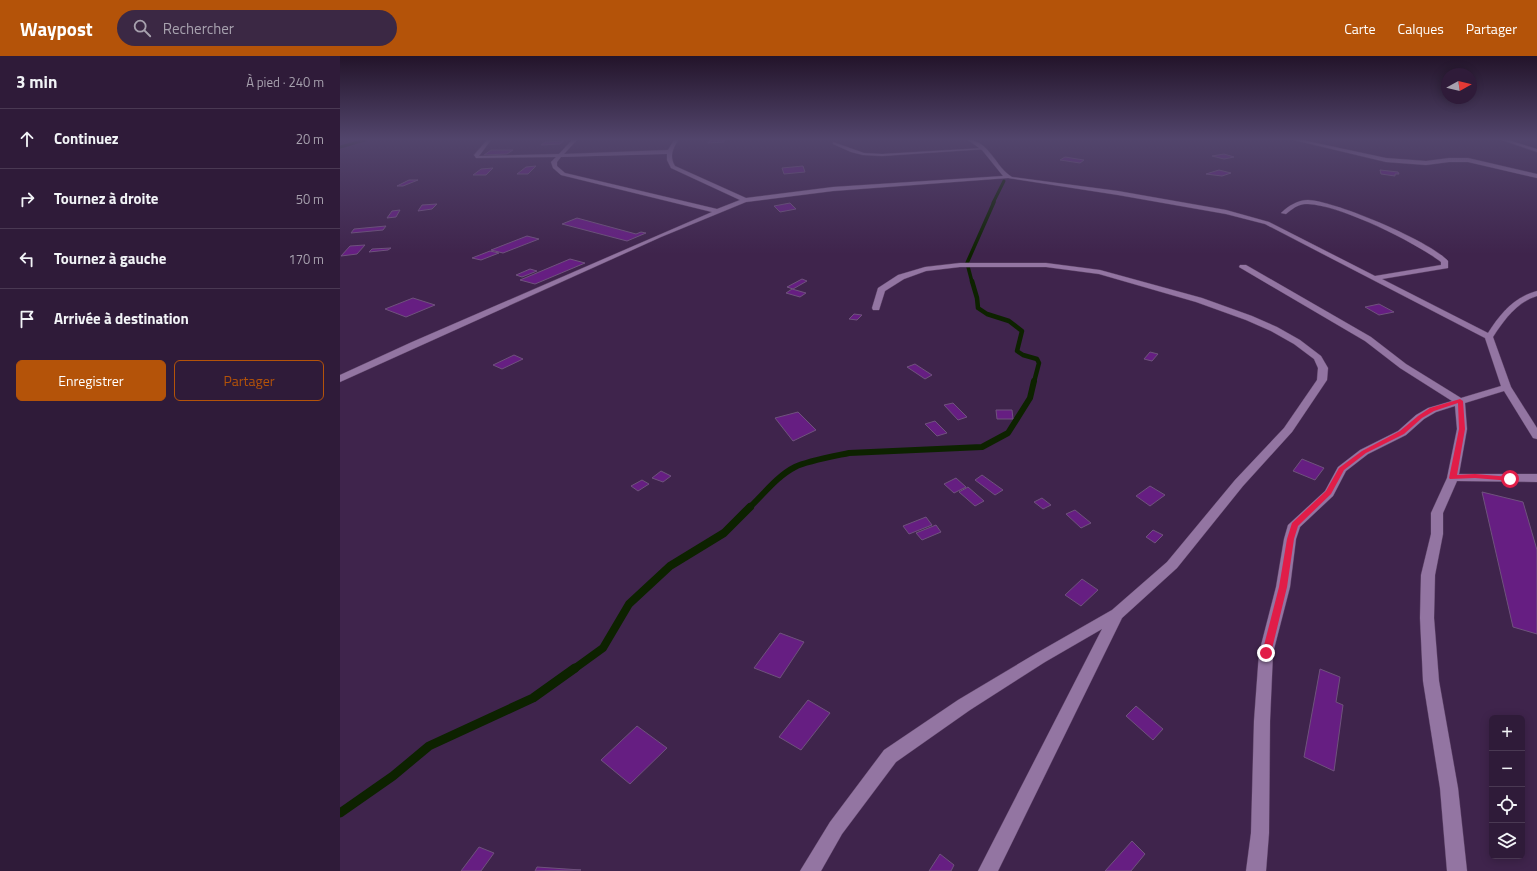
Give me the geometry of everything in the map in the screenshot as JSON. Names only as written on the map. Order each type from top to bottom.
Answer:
[{"type":"street","points":[[580,178],[716,211]]},
{"type":"street","points":[[698,178],[745,200]]},
{"type":"street","points":[[340,379],[415,344],[572,276],[625,251],[716,211],[745,200],[833,189],[992,178]]},
{"type":"street","points":[[1011,178],[1118,193],[1226,212],[1254,219],[1278,228],[1489,337],[1506,387],[1537,436]]},
{"type":"street","points":[[1284,213],[1294,205],[1302,202],[1318,203],[1336,208],[1427,248],[1444,261],[1445,266],[1374,278]]},
{"type":"street","points":[[810,871],[836,828],[890,756],[964,705],[1040,658],[1117,614],[1172,565],[1239,483],[1288,430],[1322,380],[1323,368],[1318,358],[1297,342],[1280,332],[1249,318],[1199,300],[1100,272],[1046,265],[1004,264],[960,265],[925,269],[901,277],[882,290],[876,308]]},
{"type":"street","points":[[1243,267],[1368,339],[1403,366],[1460,401]]},
{"type":"street","points":[[1489,337],[1499,321],[1514,307],[1522,300],[1537,294]]},
{"type":"street","points":[[1256,871],[1260,833],[1262,721],[1266,653],[1283,587],[1289,546],[1294,525],[1329,493],[1342,469],[1364,452],[1402,433],[1420,417],[1432,410],[1506,387]]},
{"type":"street","points":[[1457,871],[1449,788],[1431,681],[1427,618],[1428,575],[1437,534],[1436,513],[1453,478],[1462,429],[1460,401]]},
{"type":"street","points":[[1453,478],[1475,476],[1510,479],[1537,478]]},
{"type":"street","points":[[988,871],[1117,614]]},
{"type":"building","points":[[409,180],[418,180],[403,186],[397,186]]},
{"type":"building","points":[[790,203],[796,209],[780,212],[774,206]]},
{"type":"building","points":[[437,204],[432,209],[418,211],[422,205]]},
{"type":"building","points":[[400,210],[396,217],[387,218],[392,211]]},
{"type":"building","points":[[577,218],[636,234],[641,232],[646,233],[627,241],[562,224]]},
{"type":"building","points":[[386,226],[383,230],[351,233],[354,229]]},
{"type":"building","points":[[527,236],[539,239],[503,253],[491,250]]},
{"type":"building","points":[[365,245],[357,254],[341,256],[350,246]]},
{"type":"building","points":[[391,248],[388,250],[369,252],[372,249]]},
{"type":"building","points":[[490,251],[499,253],[481,260],[472,258]]},
{"type":"building","points":[[570,259],[585,263],[535,284],[520,280]]},
{"type":"building","points":[[530,269],[537,271],[522,277],[516,275]]},
{"type":"building","points":[[802,279],[807,281],[793,289],[787,287]]},
{"type":"building","points":[[792,289],[806,293],[800,297],[786,293]]},
{"type":"building","points":[[413,298],[435,305],[406,317],[385,309]]},
{"type":"building","points":[[1379,304],[1394,312],[1379,315],[1365,307]]},
{"type":"building","points":[[854,314],[862,315],[857,320],[849,319]]},
{"type":"building","points":[[1150,352],[1158,354],[1152,361],[1144,359]]},
{"type":"building","points":[[514,355],[523,359],[502,369],[493,365]]},
{"type":"building","points":[[915,364],[932,375],[925,379],[907,367]]},
{"type":"building","points":[[953,403],[967,417],[958,420],[944,405]]},
{"type":"building","points":[[996,410],[1012,410],[1013,419],[997,419]]},
{"type":"building","points":[[798,412],[816,430],[793,441],[775,418]]},
{"type":"building","points":[[935,421],[947,433],[937,436],[925,424]]},
{"type":"building","points":[[1302,459],[1324,468],[1315,480],[1293,471]]},
{"type":"building","points":[[661,471],[671,476],[663,482],[652,478]]},
{"type":"building","points":[[982,475],[1003,490],[995,495],[975,480]]},
{"type":"building","points":[[956,478],[966,487],[954,493],[944,484]]},
{"type":"building","points":[[642,480],[649,484],[638,491],[631,486]]},
{"type":"building","points":[[1150,486],[1165,495],[1150,506],[1136,496]]},
{"type":"building","points":[[968,487],[984,501],[975,506],[959,492]]},
{"type":"building","points":[[1482,492],[1523,502],[1537,550],[1537,634],[1513,627]]},
{"type":"building","points":[[1042,498],[1051,505],[1043,509],[1034,502]]},
{"type":"building","points":[[1075,510],[1091,523],[1081,528],[1066,514]]},
{"type":"building","points":[[926,517],[932,525],[909,534],[903,526]]},
{"type":"building","points":[[936,525],[941,532],[922,540],[916,533]]},
{"type":"building","points":[[1153,530],[1163,535],[1155,543],[1146,537]]},
{"type":"building","points":[[1082,579],[1098,590],[1081,606],[1065,595]]},
{"type":"building","points":[[780,633],[804,642],[780,678],[754,668]]},
{"type":"building","points":[[1320,669],[1340,677],[1336,702],[1343,705],[1334,771],[1304,757]]},
{"type":"building","points":[[808,700],[830,713],[801,750],[779,737]]},
{"type":"building","points":[[1136,706],[1163,729],[1153,740],[1126,716]]},
{"type":"building","points":[[637,726],[667,748],[630,784],[601,760]]},
{"type":"building","points":[[1132,841],[1145,854],[1131,871],[1105,871]]},
{"type":"building","points":[[479,847],[494,853],[481,871],[461,871]]},
{"type":"building","points":[[940,854],[954,865],[951,871],[929,871]]},
{"type":"building","points":[[537,867],[581,870],[535,871]]},
{"type":"waterway","points":[[993,203],[1004,181]]},
{"type":"waterway","points":[[972,282],[967,263],[994,202]]},
{"type":"waterway","points":[[972,281],[978,308],[987,314],[1009,321],[1022,331],[1017,351],[1023,355],[1037,359],[1039,363],[1034,382]]},
{"type":"waterway","points":[[749,508],[782,475],[795,467],[814,461],[849,453],[982,447],[1008,433],[1030,398],[1034,381]]},
{"type":"waterway","points":[[574,669],[603,648],[629,604],[670,566],[724,533],[749,508]]},
{"type":"waterway","points":[[340,813],[393,776],[429,746],[533,698],[575,668]]},
{"type":"route","points":[[1266,653],[1283,587],[1290,539],[1294,525],[1329,493],[1342,469],[1364,452],[1402,433],[1420,417],[1432,410],[1460,401],[1462,429],[1453,478],[1475,476],[1510,479]]}]
